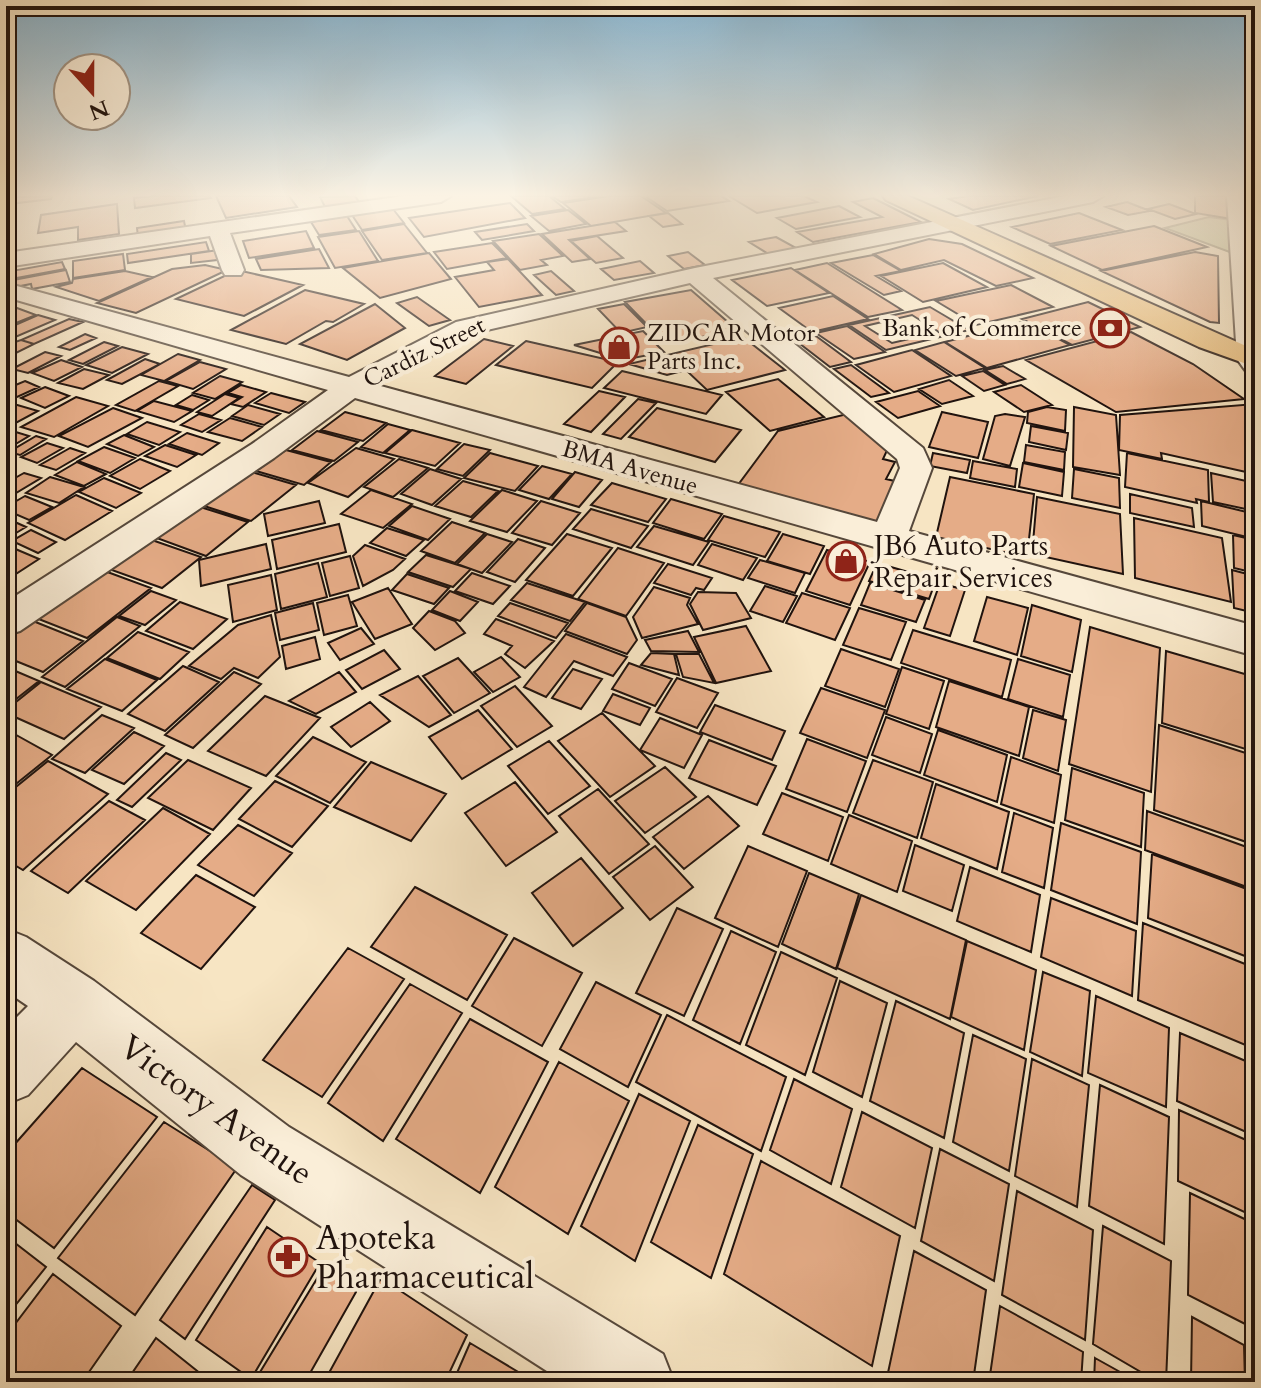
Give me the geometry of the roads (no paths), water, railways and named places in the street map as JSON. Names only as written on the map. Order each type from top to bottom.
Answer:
[{"type":"main road","points":[[1034,261],[1254,361]]},
{"type":"street","points":[[229,261],[233,270]]},
{"type":"street","name":"Cardiz Street","points":[[6,621],[263,451],[349,388],[476,324],[769,261]]},
{"type":"street","points":[[1249,261],[1254,361]]},
{"type":"street","points":[[695,275],[912,455],[916,468],[887,540]]},
{"type":"street","name":"BMA Avenue","points":[[6,290],[1255,641]]},
{"type":"street","name":"Victory Avenue","points":[[6,957],[73,1002],[265,1151],[635,1382]]},
{"type":"street","points":[[6,1073],[73,1002]]},
{"type":"place","name":"Bank of Commerce","points":[[1110,328]]},
{"type":"place","name":"ZIDCAR Motor Parts Inc.","points":[[619,347]]},
{"type":"place","name":"JB6 Auto Parts Repair Services","points":[[846,561]]},
{"type":"place","name":"Apoteka Pharmaceutical","points":[[288,1257]]}]
